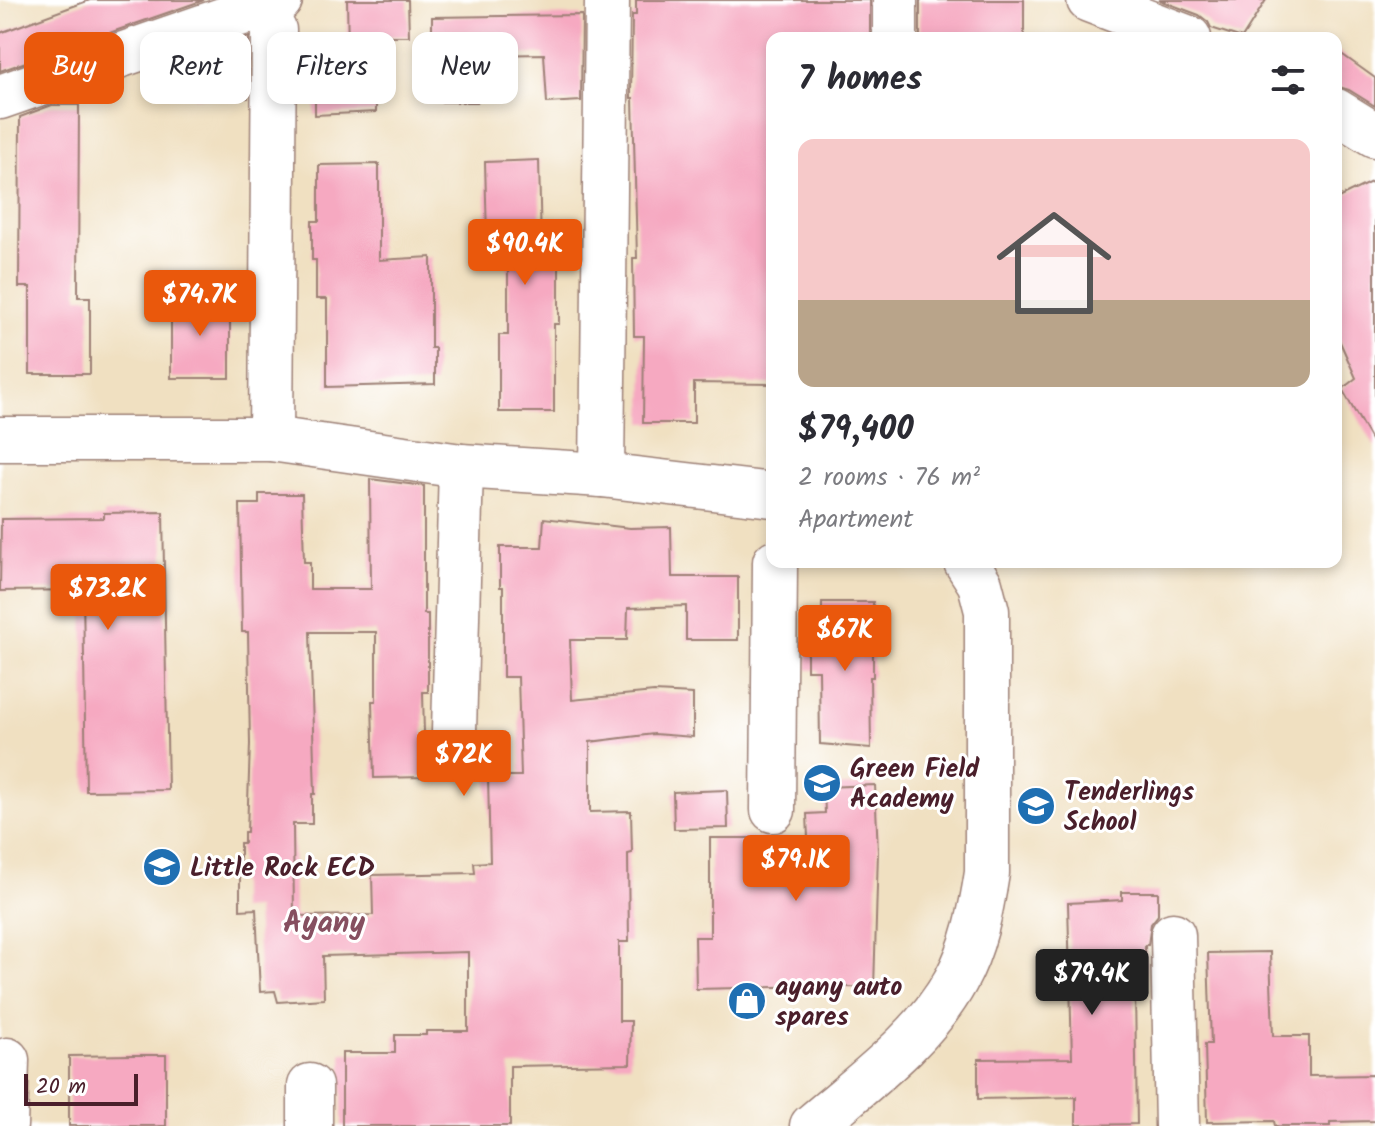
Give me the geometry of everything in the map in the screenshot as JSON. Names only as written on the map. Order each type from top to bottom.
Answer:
[{"type":"street","points":[[602,475],[607,0]]},
{"type":"street","points":[[895,0],[895,32]]},
{"type":"street","points":[[1089,0],[1173,32]]},
{"type":"street","points":[[0,97],[277,15],[271,439]]},
{"type":"street","points":[[1342,115],[1375,135]]},
{"type":"street","points":[[0,439],[271,439],[461,466],[602,475],[766,494]]},
{"type":"street","points":[[454,732],[461,466]]},
{"type":"street","points":[[773,810],[775,568]]},
{"type":"street","points":[[812,1126],[916,1034],[955,982],[981,915],[987,873],[987,611],[980,584],[970,568]]},
{"type":"street","points":[[1173,935],[1177,1126]]},
{"type":"street","points":[[5,1126],[7,1060]]},
{"type":"building","points":[[90,0],[204,0],[112,32],[24,32],[24,63],[0,71],[0,33]]},
{"type":"building","points":[[347,0],[408,0],[409,36],[396,36],[396,32],[348,32]]},
{"type":"building","points":[[636,0],[870,0],[870,32],[766,32],[766,384],[694,383],[694,423],[643,423],[644,336],[634,336],[633,258],[637,258],[631,98],[632,15],[636,15]]},
{"type":"building","points":[[920,0],[1024,0],[1024,32],[920,32]]},
{"type":"building","points":[[1159,0],[1266,0],[1246,32],[1223,32],[1211,28],[1199,15]]},
{"type":"building","points":[[582,15],[581,101],[547,103],[544,54],[518,54],[518,32],[432,32],[432,17]]},
{"type":"building","points":[[1342,54],[1375,78],[1375,106],[1342,88]]},
{"type":"building","points":[[315,104],[376,104],[376,112],[315,115]]},
{"type":"building","points":[[52,105],[79,105],[78,297],[90,297],[90,374],[30,374],[30,287],[19,287],[20,117]]},
{"type":"building","points":[[539,160],[541,247],[559,247],[559,324],[554,324],[554,412],[499,412],[499,335],[508,335],[508,237],[487,237],[485,162]]},
{"type":"building","points":[[379,164],[379,260],[431,257],[431,348],[435,348],[435,384],[327,387],[327,299],[316,299],[316,260],[312,260],[312,221],[319,221],[319,165]]},
{"type":"building","points":[[1375,180],[1375,447],[1342,389],[1356,378],[1342,346],[1342,196]]},
{"type":"building","points":[[171,299],[230,299],[230,378],[171,378]]},
{"type":"building","points":[[370,479],[424,486],[424,614],[428,614],[428,692],[423,692],[425,777],[374,778],[372,701],[376,701],[376,632],[310,632],[315,794],[312,794],[312,824],[293,824],[294,916],[373,915],[372,875],[475,873],[474,863],[490,862],[488,776],[521,776],[518,677],[503,677],[500,547],[542,547],[544,518],[630,528],[671,527],[672,577],[738,577],[738,640],[686,640],[686,606],[628,608],[627,640],[570,640],[572,700],[654,692],[693,694],[693,737],[654,734],[590,742],[590,812],[631,811],[629,942],[619,942],[619,1021],[631,1021],[630,1064],[510,1066],[510,1126],[342,1126],[342,1053],[395,1053],[395,1035],[468,1031],[468,952],[323,956],[324,999],[278,1002],[275,991],[260,992],[256,909],[240,910],[240,843],[244,843],[244,832],[247,832],[250,744],[248,632],[242,632],[240,504],[259,504],[259,494],[302,494],[304,562],[310,562],[310,589],[371,589]]},
{"type":"building","points":[[163,512],[168,790],[86,791],[83,590],[0,591],[1,519],[104,518],[104,513]]},
{"type":"building","points":[[822,602],[873,602],[871,748],[820,744],[819,670],[807,670],[807,641],[822,641]]},
{"type":"building","points":[[875,785],[878,852],[874,988],[696,989],[695,937],[710,937],[710,838],[808,838],[807,814],[825,813],[824,787]]},
{"type":"building","points":[[727,790],[728,828],[674,829],[673,792]]},
{"type":"building","points":[[1122,892],[1158,892],[1158,915],[1151,924],[1148,945],[1145,945],[1146,992],[1135,992],[1137,1124],[1076,1125],[1076,1097],[978,1099],[978,1059],[1072,1058],[1068,903],[1122,900]]},
{"type":"building","points":[[1270,952],[1273,1036],[1309,1036],[1309,1076],[1375,1075],[1375,1121],[1330,1122],[1330,1126],[1275,1126],[1274,1121],[1207,1122],[1205,1044],[1211,1044],[1208,953]]},
{"type":"building","points":[[166,1055],[166,1126],[69,1126],[69,1056]]},
{"type":"place","name":"Green Field Academy","points":[[822,783]]},
{"type":"place","name":"Tenderlings School","points":[[1036,806]]},
{"type":"place","name":"Little Rock ECD","points":[[162,867]]},
{"type":"place","name":"ayany auto spares","points":[[747,1001]]},
{"type":"district","name":"Ayany","points":[[324,922]]}]
